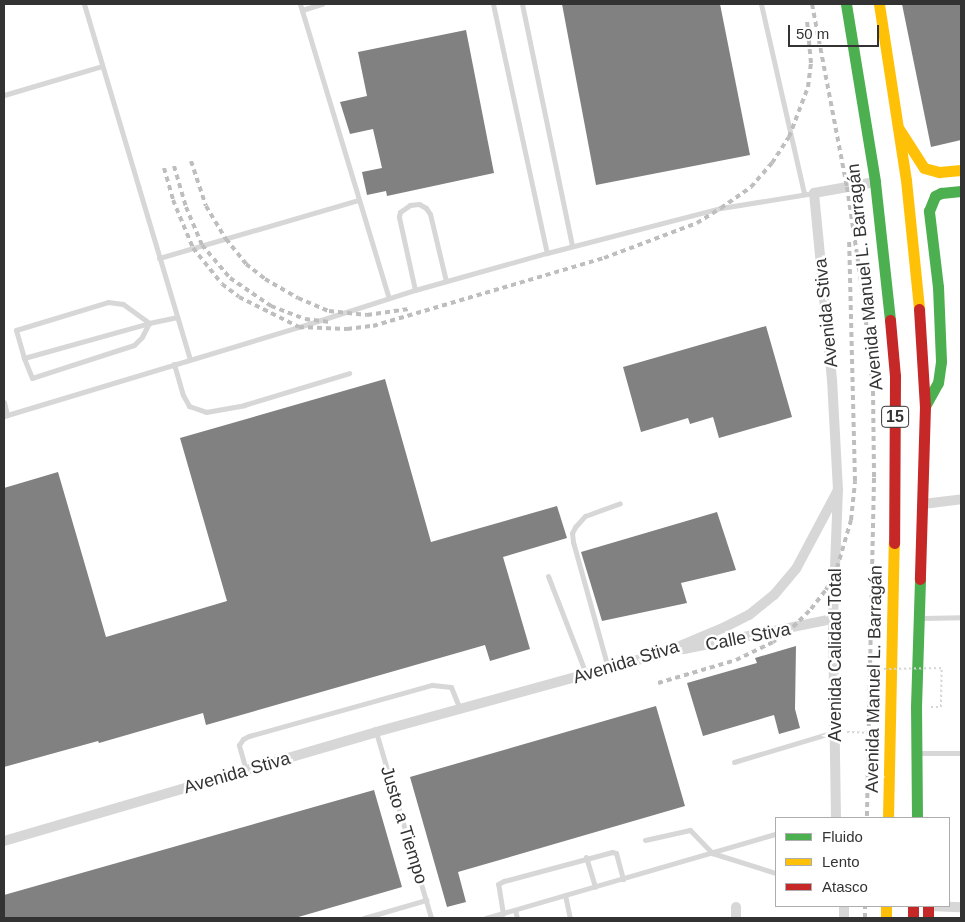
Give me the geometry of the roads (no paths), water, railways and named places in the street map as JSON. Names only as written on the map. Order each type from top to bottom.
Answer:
[{"type":"main road","name":"Avenida Manuel L. Barragán","points":[[846,4],[875,182],[895,376],[895,494],[888,817]]},
{"type":"main road","name":"15","points":[[879,4],[906,180],[918,291],[925,406],[917,817]]},
{"type":"main road","points":[[898,128],[924,168],[938,172],[961,170]]},
{"type":"main road","points":[[925,406],[938,383],[941,361],[938,287],[929,211],[930,202],[941,193],[961,191]]},
{"type":"street","points":[[809,194],[875,182]]},
{"type":"street","name":"Avenida Stiva","points":[[4,841],[376,732],[663,653],[725,627],[748,614],[774,595],[796,569],[838,490],[832,380],[809,194]]},
{"type":"street","name":"Avenida Calidad Total","points":[[835,817],[832,619],[838,490]]},
{"type":"street","points":[[923,504],[961,499]]},
{"type":"street","name":"Calle Stiva","points":[[663,653],[832,619]]},
{"type":"street","points":[[736,907],[736,918]]},
{"type":"lane","points":[[84,4],[190,359]]},
{"type":"lane","points":[[322,4],[301,7],[389,298]]},
{"type":"lane","points":[[493,4],[547,253]]},
{"type":"lane","points":[[522,4],[572,246]]},
{"type":"lane","points":[[4,402],[6,415],[415,290],[572,246],[721,208],[809,194],[761,4]]},
{"type":"lane","points":[[4,95],[102,66]]},
{"type":"lane","points":[[159,258],[359,200]]},
{"type":"lane","points":[[415,290],[399,217],[400,212],[410,205],[419,204],[426,208],[430,214],[446,281]]},
{"type":"lane","points":[[108,302],[123,304],[149,323],[142,337],[134,345],[32,378],[16,330],[108,302]]},
{"type":"lane","points":[[24,358],[177,317]]},
{"type":"lane","points":[[174,364],[183,395],[189,406],[206,412],[244,405],[349,373]]},
{"type":"lane","points":[[608,669],[572,533],[585,516],[620,503]]},
{"type":"lane","points":[[548,576],[586,674]]},
{"type":"lane","points":[[920,618],[961,617]]},
{"type":"lane","points":[[246,770],[240,745],[243,739],[249,736],[432,685],[451,688],[460,709]]},
{"type":"lane","name":"Justo a Tiempo","points":[[376,732],[432,918]]},
{"type":"lane","points":[[734,762],[834,732]]},
{"type":"lane","points":[[917,753],[961,752]]},
{"type":"lane","points":[[645,840],[690,830],[712,853],[775,873]]},
{"type":"lane","points":[[486,918],[775,834]]},
{"type":"lane","points":[[503,914],[498,884],[586,858],[616,853],[623,878]]},
{"type":"lane","points":[[586,858],[595,887]]},
{"type":"lane","points":[[565,895],[570,918]]},
{"type":"lane","points":[[364,918],[426,900]]},
{"type":"lane","points":[[515,910],[516,918]]},
{"type":"railway","points":[[812,4],[847,187],[864,302],[873,391],[874,478],[867,817]]},
{"type":"railway","points":[[164,168],[173,200],[193,248],[222,284],[239,297],[299,327],[347,329],[373,326],[604,258],[697,223],[751,187],[772,163],[789,137],[808,87],[811,63],[807,21]]},
{"type":"railway","points":[[191,161],[206,206],[226,239],[246,264],[265,279],[298,298],[329,311],[367,315],[409,309]]},
{"type":"railway","points":[[174,166],[186,207],[202,245],[230,278],[271,306],[305,319],[330,322]]},
{"type":"railway","points":[[658,683],[736,660],[773,642],[793,627],[811,609],[826,590],[837,568],[851,520],[855,481],[849,241]]},
{"type":"railway","points":[[865,907],[865,918]]}]
